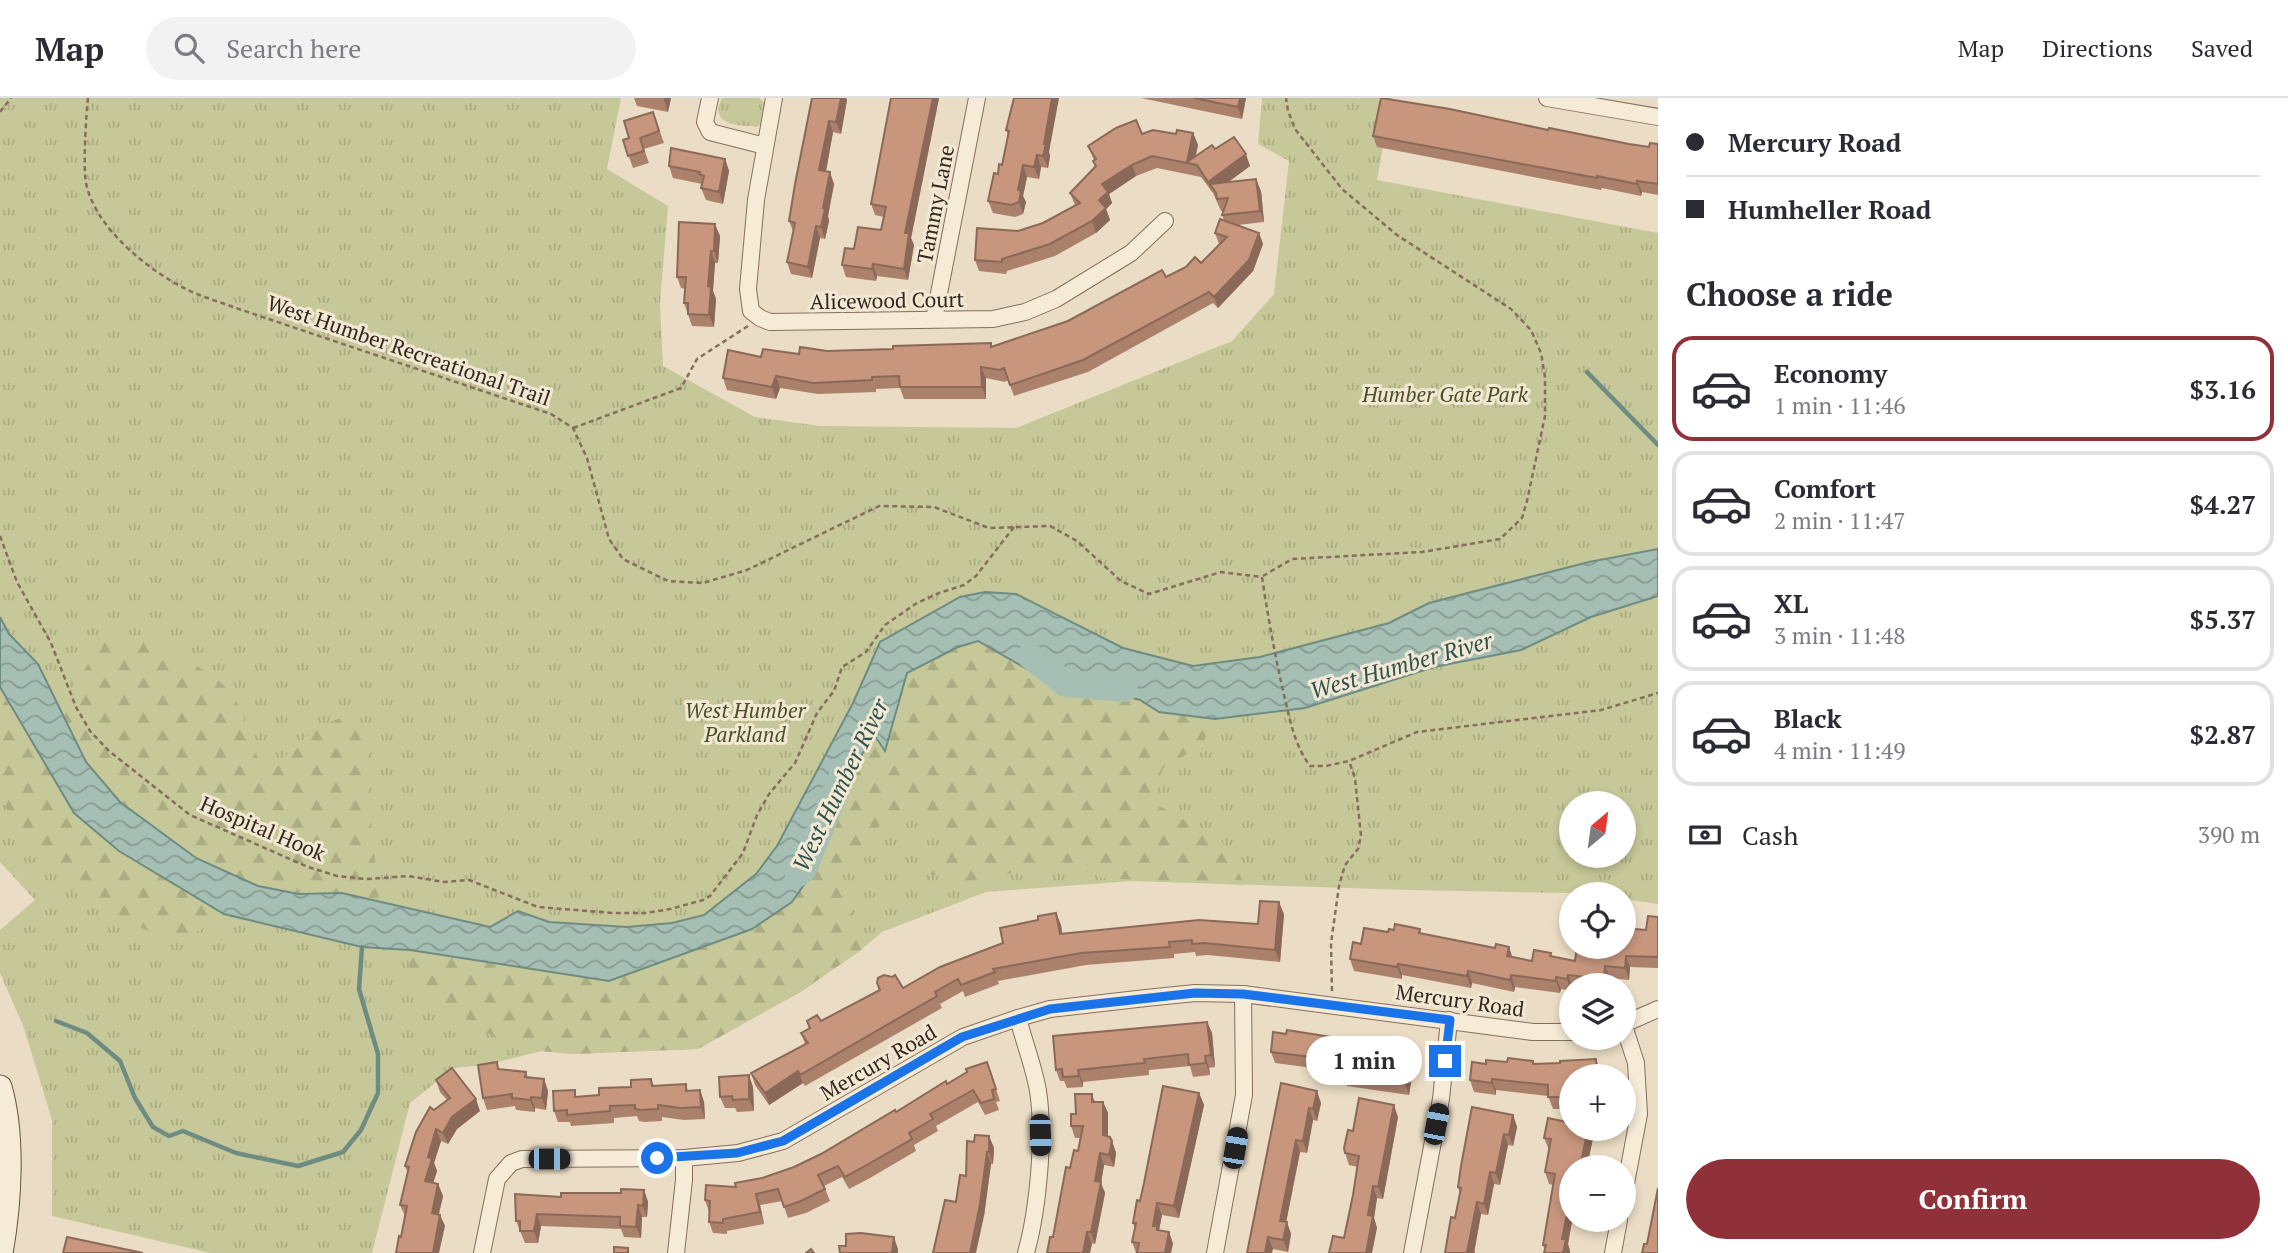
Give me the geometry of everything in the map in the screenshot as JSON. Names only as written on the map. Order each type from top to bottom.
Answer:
[{"type":"street","points":[[710,98],[705,122],[710,132],[765,146]]},
{"type":"street","points":[[760,318],[751,311],[748,289],[756,200],[774,98]]},
{"type":"street","name":"Tammy Lane","points":[[934,319],[977,98]]},
{"type":"street","points":[[1547,98],[1658,117]]},
{"type":"street","name":"Alicewood Court","points":[[760,318],[770,322],[790,323],[993,319],[1025,312],[1046,303],[1132,253],[1165,221]]},
{"type":"street","name":"Mercury Road","points":[[482,1253],[497,1179],[511,1163],[522,1159],[684,1158],[737,1153],[783,1141],[962,1037],[1050,1009],[1195,993],[1243,994],[1533,1031],[1559,1032]]},
{"type":"street","points":[[1215,1253],[1244,1096],[1243,994]]},
{"type":"street","points":[[1636,1019],[1658,1009]]},
{"type":"street","points":[[1018,1018],[1038,1091],[1039,1118],[1040,1157],[1026,1253]]},
{"type":"street","points":[[1412,1253],[1441,1099],[1450,1020]]},
{"type":"street","points":[[1631,1155],[1639,1114],[1636,1063],[1632,1050]]},
{"type":"street","points":[[0,1087],[8,1140],[8,1185],[1,1253]]},
{"type":"street","points":[[676,1253],[684,1158]]},
{"type":"street","points":[[1613,1253],[1617,1232]]},
{"type":"path","points":[[0,112],[11,98]]},
{"type":"path","name":"West Humber Recreational Trail","points":[[88,98],[86,182],[93,204],[140,260],[166,278],[188,290],[236,308],[551,414],[573,428]]},
{"type":"path","points":[[760,318],[697,359],[681,388],[573,428],[587,458],[609,539],[623,559],[668,581],[703,583],[747,570],[880,506],[934,507],[989,528],[1050,526],[1077,541],[1121,581],[1149,594],[1220,572],[1262,577],[1292,559],[1422,552],[1500,539],[1522,518],[1545,416],[1545,377],[1541,353],[1531,330],[1511,309],[1397,235],[1342,189],[1295,130],[1286,98]]},
{"type":"path","name":"Hospital Hook","points":[[0,536],[17,582],[51,643],[76,707],[90,731],[109,751],[190,815],[307,867],[337,876],[367,879],[408,876],[444,882],[469,880],[538,907],[646,913],[670,909],[710,896],[743,853],[757,815],[769,794],[795,763],[817,713],[835,691],[842,667],[866,652],[885,625],[917,603],[964,585],[976,576],[1014,527]]},
{"type":"path","points":[[1262,577],[1274,651],[1294,737],[1310,766],[1349,761],[1417,733],[1601,710],[1658,694]]},
{"type":"path","points":[[1332,1004],[1331,943],[1339,887],[1345,864],[1358,849],[1361,835],[1355,778],[1349,761]]},
{"type":"green space","points":[[0,98],[621,98],[607,169],[668,206],[660,304],[663,366],[755,417],[820,426],[1016,428],[1232,341],[1274,294],[1289,161],[1258,144],[1262,98],[1392,98],[1377,180],[1658,233],[1658,904],[1636,901],[1636,882],[1559,882],[1559,893],[1132,881],[986,892],[882,932],[802,991],[698,1049],[571,1054],[542,1051],[486,1065],[454,1068],[410,1103],[372,1253],[210,1253],[52,1216],[52,1120],[24,1028],[0,973],[0,930],[35,900],[0,862]]},
{"type":"green space","points":[[722,98],[759,98],[766,105],[767,113],[757,127],[727,122],[719,114]]},
{"type":"green space","points":[[129,636],[154,641],[214,676],[234,695],[262,768],[281,760],[317,727],[346,716],[368,745],[366,770],[379,900],[342,893],[299,894],[258,886],[196,858],[120,802],[86,762],[59,708],[103,642]]},
{"type":"green space","points":[[978,641],[1027,669],[1140,700],[1159,712],[1215,719],[1202,745],[1163,768],[1150,801],[1221,840],[1245,885],[1102,878],[1071,864],[1025,866],[981,887],[931,874],[942,840],[942,818],[904,813],[886,820],[863,842],[842,874],[841,891],[863,935],[861,950],[802,991],[698,1049],[571,1054],[542,1051],[496,1039],[428,991],[409,970],[410,950],[609,981],[817,866],[813,841],[816,829],[874,734],[885,750],[907,673],[958,647]]},
{"type":"green space","points":[[0,687],[74,813],[119,851],[224,914],[184,941],[167,941],[80,896],[37,856],[15,826],[0,796]]},
{"type":"water","points":[[1658,549],[1658,596],[1591,617],[1521,650],[1434,667],[1305,708],[1215,719],[1159,712],[1140,700],[1027,669],[978,641],[958,647],[907,673],[885,751],[874,735],[816,829],[813,841],[817,866],[792,902],[752,929],[609,981],[410,950],[362,947],[224,914],[119,851],[74,813],[0,687],[0,617],[9,634],[38,664],[86,762],[120,802],[196,858],[258,886],[299,894],[342,893],[490,927],[518,911],[549,922],[627,927],[672,923],[704,915],[756,874],[777,846],[853,703],[880,642],[960,597],[985,592],[1016,594],[1123,648],[1193,666],[1260,657],[1389,623],[1429,603],[1589,562]]},
{"type":"building","points":[[812,98],[841,98],[836,122],[829,121],[819,170],[830,172],[821,227],[816,226],[808,267],[787,262],[795,223],[789,221]]},
{"type":"building","points":[[891,98],[933,98],[905,233],[909,233],[904,269],[873,264],[872,269],[842,265],[845,248],[854,249],[858,227],[881,230],[886,207],[871,204]]},
{"type":"building","points":[[1014,98],[1052,98],[1043,156],[1037,155],[1034,167],[1023,165],[1018,190],[1021,191],[1019,202],[1011,205],[988,201],[994,173],[998,174],[999,164],[1002,165],[1009,131],[1006,130]]},
{"type":"building","points":[[1194,98],[1240,98],[1238,107]]},
{"type":"building","points":[[1381,98],[1629,144],[1649,147],[1650,143],[1658,144],[1658,184],[1597,178],[1373,136]]},
{"type":"building","points":[[653,112],[659,131],[640,138],[644,151],[628,156],[623,140],[629,138],[624,121]]},
{"type":"building","points":[[1136,120],[1142,134],[1153,130],[1176,134],[1177,130],[1193,133],[1187,162],[1212,145],[1215,149],[1234,137],[1246,154],[1208,182],[1197,165],[1152,156],[1102,184],[1108,192],[1099,200],[1106,208],[1092,221],[1050,244],[1002,259],[1002,262],[975,260],[977,228],[1018,231],[1043,223],[1080,203],[1070,193],[1096,166],[1093,161],[1096,159],[1088,146],[1116,128]]},
{"type":"building","points":[[671,148],[725,159],[719,192],[701,188],[704,176],[699,174],[700,172],[669,166]]},
{"type":"building","points":[[1256,179],[1260,211],[1222,215],[1228,198],[1217,199],[1210,184]]},
{"type":"building","points":[[1220,219],[1259,233],[1249,260],[1214,297],[1209,292],[1083,360],[1010,385],[1004,368],[1000,370],[981,367],[982,387],[900,387],[899,376],[813,383],[776,376],[772,387],[723,378],[728,350],[761,357],[763,349],[799,354],[800,347],[827,351],[991,343],[991,347],[1068,321],[1162,270],[1166,277],[1186,267],[1195,257],[1201,263],[1227,237],[1215,233]]},
{"type":"building","points":[[679,222],[715,224],[708,286],[711,287],[709,315],[688,314],[688,303],[684,303],[686,277],[677,277]]},
{"type":"building","points":[[1260,901],[1279,902],[1275,950],[1192,944],[1192,940],[1169,942],[1170,947],[1081,953],[993,969],[995,972],[961,985],[958,979],[935,992],[937,996],[800,1075],[798,1071],[765,1093],[751,1073],[808,1043],[801,1033],[810,1028],[807,1021],[817,1015],[821,1021],[880,990],[878,978],[895,975],[903,988],[940,967],[1003,943],[1000,928],[1038,920],[1038,916],[1056,913],[1060,934],[1199,920],[1258,924]]},
{"type":"building","points":[[1648,916],[1658,917],[1658,957],[1636,956],[1636,929],[1646,930]]},
{"type":"building","points":[[1395,924],[1420,929],[1419,933],[1495,948],[1496,944],[1509,947],[1507,956],[1532,961],[1534,950],[1551,953],[1550,956],[1559,959],[1626,959],[1625,968],[1605,966],[1604,973],[1559,973],[1556,981],[1511,975],[1510,980],[1468,971],[1467,976],[1350,959],[1353,942],[1361,944],[1364,928],[1388,932],[1389,929],[1394,930]]},
{"type":"building","points":[[1207,1022],[1211,1055],[1205,1056],[1206,1063],[1189,1065],[1188,1054],[1144,1059],[1145,1063],[1078,1070],[1079,1076],[1063,1077],[1062,1069],[1056,1070],[1053,1036]]},
{"type":"building","points":[[1287,1030],[1338,1038],[1337,1047],[1361,1050],[1362,1041],[1410,1050],[1405,1083],[1343,1074],[1345,1061],[1271,1052],[1273,1032],[1286,1034]]},
{"type":"building","points":[[1508,1058],[1533,1061],[1533,1064],[1596,1059],[1596,1064],[1559,1064],[1559,1097],[1548,1097],[1548,1085],[1492,1079],[1492,1083],[1470,1080],[1472,1062],[1507,1062]]},
{"type":"building","points":[[497,1062],[498,1069],[526,1072],[525,1077],[544,1079],[542,1098],[512,1098],[512,1094],[483,1098],[478,1065]]},
{"type":"building","points":[[987,1062],[996,1089],[992,1090],[994,1099],[981,1103],[973,1090],[930,1114],[933,1119],[909,1133],[912,1139],[845,1177],[838,1166],[818,1175],[825,1189],[801,1201],[784,1207],[778,1189],[756,1194],[760,1212],[723,1219],[723,1223],[709,1222],[710,1201],[705,1200],[706,1185],[736,1187],[735,1183],[762,1178],[794,1167],[895,1110],[896,1112],[946,1081],[947,1084],[967,1072],[966,1069]]},
{"type":"building","points":[[452,1068],[476,1099],[452,1117],[443,1133],[436,1129],[428,1157],[432,1159],[425,1181],[438,1184],[432,1213],[440,1215],[433,1253],[396,1253],[407,1206],[400,1205],[409,1167],[405,1166],[416,1132],[430,1107],[434,1110],[450,1098],[436,1080]]},
{"type":"building","points":[[749,1075],[749,1099],[720,1097],[719,1077]]},
{"type":"building","points":[[651,1079],[652,1086],[686,1084],[686,1091],[700,1090],[701,1107],[658,1105],[658,1109],[640,1110],[635,1109],[635,1105],[610,1106],[610,1111],[567,1115],[567,1110],[554,1111],[553,1091],[575,1090],[575,1097],[599,1095],[599,1088],[631,1087],[631,1080]]},
{"type":"building","points":[[1281,1083],[1317,1091],[1313,1109],[1309,1108],[1303,1141],[1296,1140],[1280,1221],[1287,1222],[1283,1240],[1268,1237],[1265,1253],[1247,1253]]},
{"type":"building","points":[[1163,1086],[1199,1093],[1174,1206],[1157,1203],[1153,1226],[1157,1226],[1157,1230],[1169,1232],[1165,1253],[1137,1253],[1139,1243],[1132,1242],[1136,1223],[1133,1223],[1137,1200],[1140,1201],[1144,1183]]},
{"type":"building","points":[[1075,1094],[1092,1094],[1092,1102],[1103,1102],[1103,1135],[1110,1137],[1112,1141],[1109,1155],[1100,1153],[1095,1181],[1101,1182],[1091,1232],[1087,1232],[1083,1253],[1047,1253],[1050,1237],[1053,1237],[1066,1167],[1070,1168],[1074,1150],[1078,1151],[1083,1126],[1071,1126],[1071,1114],[1076,1114]]},
{"type":"building","points":[[1359,1098],[1394,1105],[1378,1187],[1373,1186],[1368,1215],[1373,1216],[1366,1253],[1329,1253],[1333,1236],[1344,1238],[1353,1195],[1359,1156],[1345,1153],[1344,1148],[1348,1130],[1353,1131]]},
{"type":"building","points":[[1472,1107],[1513,1115],[1509,1135],[1504,1134],[1496,1173],[1490,1172],[1484,1204],[1477,1202],[1467,1252],[1475,1253],[1445,1253],[1451,1217],[1455,1218],[1461,1188],[1458,1187]]},
{"type":"building","points":[[1548,1118],[1559,1120],[1559,1141],[1585,1141],[1583,1155],[1559,1155],[1559,1232],[1563,1232],[1562,1239],[1566,1239],[1563,1253],[1544,1253],[1555,1174],[1545,1172],[1551,1139],[1544,1138]]},
{"type":"building","points":[[975,1135],[989,1136],[989,1152],[970,1253],[933,1253],[945,1200],[956,1202],[960,1175],[966,1176],[967,1141],[974,1142]]},
{"type":"building","points":[[1658,1188],[1658,1253],[1642,1253],[1644,1244],[1647,1244]]},
{"type":"building","points":[[621,1189],[644,1190],[643,1206],[638,1205],[636,1227],[620,1226],[620,1217],[537,1214],[534,1231],[520,1231],[520,1221],[516,1221],[515,1194],[561,1197],[561,1193],[621,1193]]},
{"type":"building","points":[[846,1234],[894,1237],[892,1252],[896,1253],[840,1253],[839,1246],[846,1246]]},
{"type":"building","points":[[67,1237],[143,1253],[63,1253]]},
{"type":"building","points":[[614,1247],[628,1248],[628,1253],[614,1253]]},
{"type":"waterway","points":[[1587,372],[1658,445]]},
{"type":"waterway","name":"West Humber River","points":[[1030,656],[1066,684],[1125,689]]},
{"type":"waterway","name":"West Humber River","points":[[798,874],[804,869],[842,776]]},
{"type":"waterway","points":[[56,1021],[87,1033],[120,1061],[135,1098],[153,1127],[169,1136],[183,1131],[236,1153],[298,1166],[343,1152],[361,1130],[378,1093],[378,1054],[359,989],[362,947]]},
{"type":"route","points":[[657,1158],[737,1153],[783,1141],[962,1037],[1050,1009],[1195,993],[1243,994],[1332,1004],[1450,1020],[1445,1061]]},
{"type":"park label","name":"Humber Gate Park","points":[[1445,394]]},
{"type":"park label","name":"West Humber Parkland","points":[[745,722]]}]
